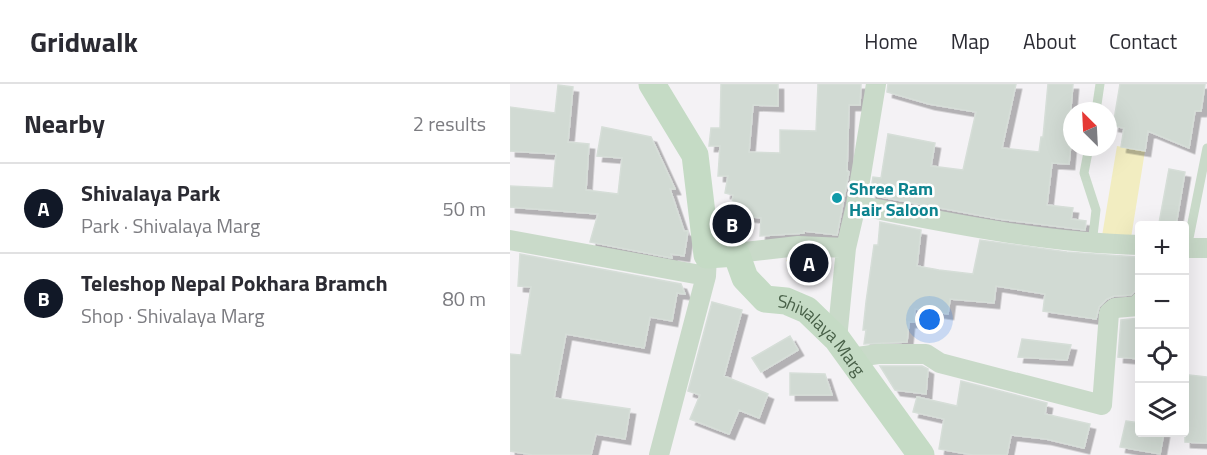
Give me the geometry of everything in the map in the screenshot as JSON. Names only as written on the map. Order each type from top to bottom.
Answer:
[{"type":"main road","points":[[652,84],[695,155],[707,266],[736,253]]},
{"type":"main road","name":"Shivalaya Marg","points":[[736,253],[745,278],[765,299],[786,301],[807,310],[844,348],[921,455]]},
{"type":"street","points":[[876,84],[856,205],[846,248],[844,348],[878,354],[926,354],[940,363],[1102,405],[1109,313],[1115,308],[1135,306]]},
{"type":"street","points":[[856,205],[946,222],[1092,244],[1135,245]]},
{"type":"street","points":[[510,240],[707,266],[659,455]]},
{"type":"street","points":[[736,253],[798,246],[846,248]]},
{"type":"street","points":[[1189,248],[1207,248]]},
{"type":"lane","points":[[1097,102],[1100,84]]},
{"type":"lane","points":[[1189,234],[1207,147]]},
{"type":"lane","points":[[1087,156],[1084,173],[1096,210],[1092,244]]},
{"type":"shaded area","points":[[1117,146],[1145,151],[1131,238],[1102,236]]},
{"type":"shaded area","points":[[827,252],[830,267],[794,274],[786,260]]},
{"type":"building","points":[[721,84],[778,84],[778,106],[753,105],[749,152],[780,153],[780,130],[816,131],[818,84],[861,84],[860,105],[849,105],[847,171],[849,172],[837,235],[804,231],[804,233],[760,236],[761,218],[731,214],[733,195],[725,193],[728,176],[718,176],[720,146],[709,146],[711,128],[720,128]]},
{"type":"building","points":[[888,84],[1016,84],[1002,148],[1039,152],[1041,137],[1043,137],[1048,84],[1073,84],[1071,102],[1063,102],[1063,156],[1070,156],[1069,164],[1052,163],[1047,205],[1073,208],[1071,219],[1086,221],[1085,230],[999,219],[870,195],[873,177],[881,178],[888,134],[935,143],[931,166],[963,170],[976,112],[929,104],[887,92]]},
{"type":"building","points":[[1120,84],[1205,84],[1201,111],[1195,111],[1189,148],[1148,131],[1145,151],[1121,147],[1124,128],[1117,127]]},
{"type":"building","points":[[558,85],[573,87],[568,142],[589,144],[586,190],[618,194],[622,158],[597,156],[602,127],[651,137],[675,189],[670,189],[684,231],[688,231],[684,256],[671,254],[672,258],[590,242],[598,214],[510,207],[510,186],[553,188],[556,154],[510,151],[510,107],[555,113]]},
{"type":"building","points":[[1169,169],[1185,172],[1177,221],[1159,221]]},
{"type":"building","points":[[880,222],[921,230],[917,266],[973,274],[980,240],[1067,252],[1135,257],[1135,291],[1131,295],[1114,296],[1107,299],[1099,307],[1096,319],[1043,311],[1045,294],[996,286],[994,303],[950,299],[948,314],[915,309],[914,322],[909,322],[907,342],[864,344],[866,330],[863,330],[874,245],[878,245]]},
{"type":"building","points":[[520,254],[681,284],[685,294],[677,293],[672,321],[650,317],[644,348],[566,334],[554,398],[630,409],[625,439],[596,434],[591,455],[533,455],[510,451],[510,354],[521,355],[531,287],[518,286]]},
{"type":"building","points":[[712,302],[742,310],[724,376],[768,394],[759,418],[739,410],[729,434],[690,419],[700,395],[688,391]]},
{"type":"building","points":[[1135,319],[1135,359],[1118,357],[1121,320]]},
{"type":"building","points":[[790,336],[798,350],[761,372],[752,358]]},
{"type":"building","points":[[1022,339],[1071,345],[1067,360],[1018,357]]},
{"type":"building","points":[[880,366],[922,366],[928,369],[926,394],[895,390]]},
{"type":"building","points":[[790,373],[825,374],[832,395],[790,395]]},
{"type":"building","points":[[1189,375],[1207,377],[1207,443],[1185,442],[1185,437],[1189,437]]},
{"type":"building","points":[[961,381],[1047,403],[1045,414],[1090,424],[1084,448],[1046,439],[1011,435],[1007,455],[973,455],[939,449],[944,419],[913,412],[917,397],[957,406]]},
{"type":"building","points":[[1126,421],[1135,422],[1135,437],[1163,437],[1160,454],[1120,447]]},
{"type":"place","name":"Shree Ram Hair Saloon","points":[[837,198]]},
{"type":"place","name":"Teleshop Nepal Pokhara Bramch","points":[[732,224]]},
{"type":"place","name":"Shivalaya Park","points":[[809,263]]}]
